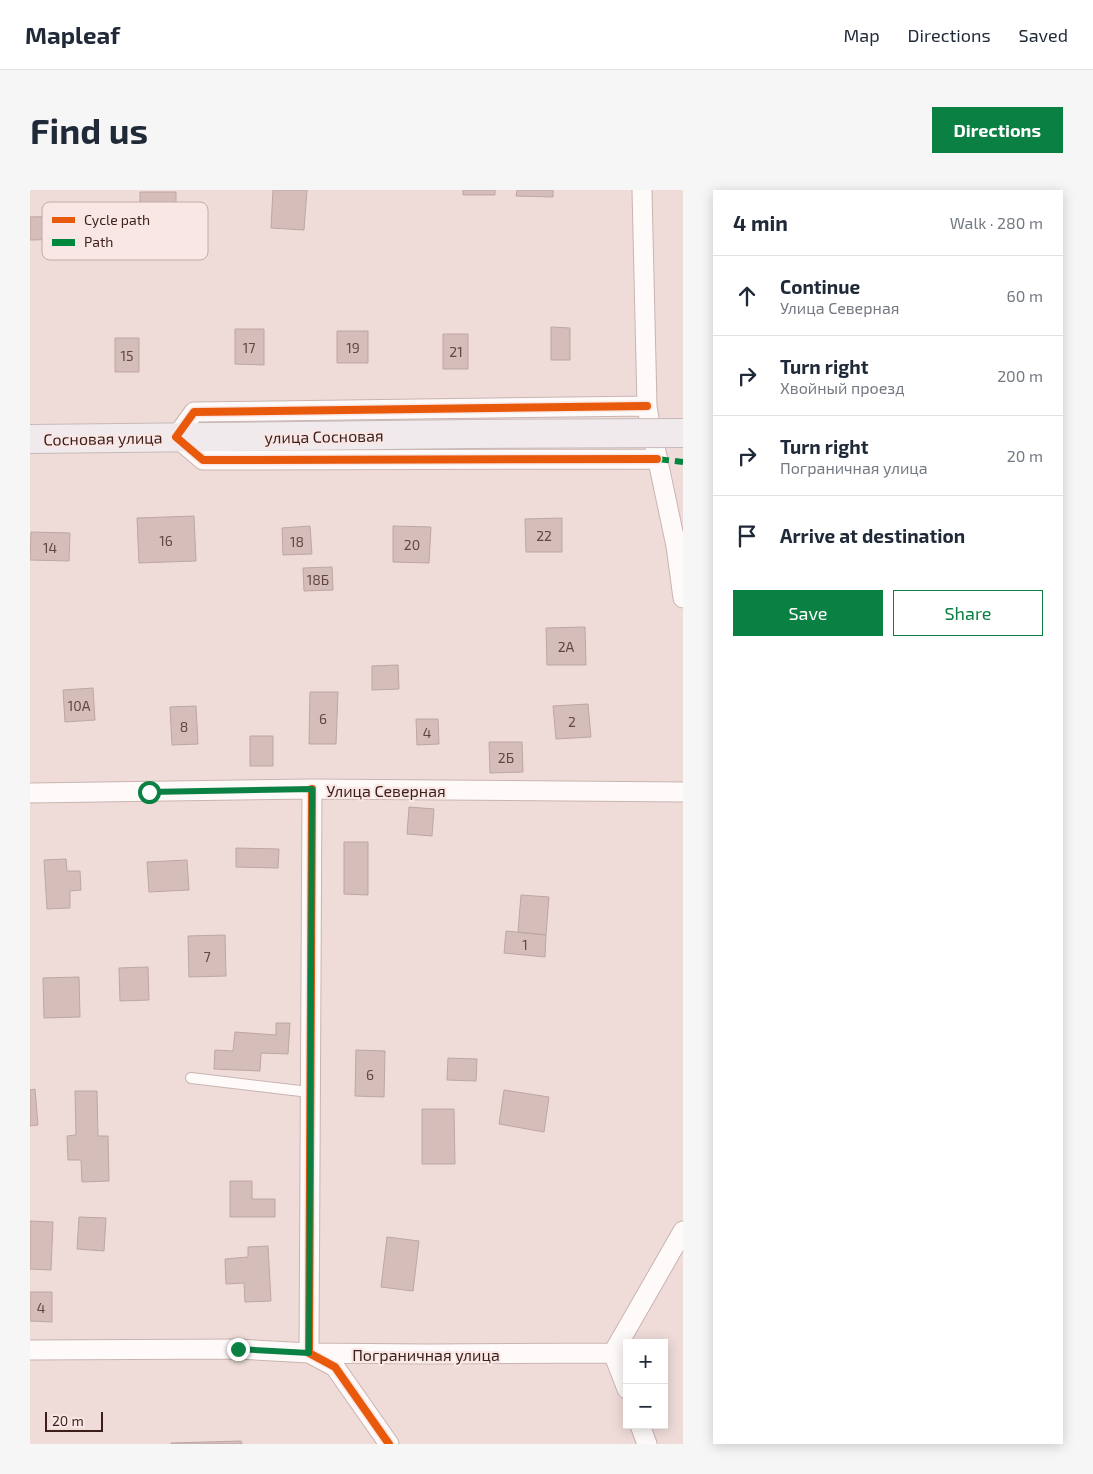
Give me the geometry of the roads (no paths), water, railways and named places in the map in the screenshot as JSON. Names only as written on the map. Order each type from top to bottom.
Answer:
[{"type":"main road","name":"улица Сосновая","points":[[176,437],[683,433]]},
{"type":"main road","name":"Сосновая улица","points":[[30,439],[176,437]]},
{"type":"street","points":[[642,190],[647,406],[676,546],[683,598]]},
{"type":"street","points":[[647,406],[194,412],[176,437],[202,460],[657,459]]},
{"type":"street","points":[[312,789],[309,1353],[335,1367],[389,1444]]},
{"type":"street","name":"Улица Северная","points":[[30,794],[312,789],[683,792]]},
{"type":"street","points":[[625,1384],[613,1353],[683,1231]]},
{"type":"street","name":"Пограничная улица","points":[[30,1350],[238,1349],[309,1353],[613,1353]]},
{"type":"street","points":[[641,1429],[647,1444]]},
{"type":"lane","points":[[191,1078],[309,1092]]}]
